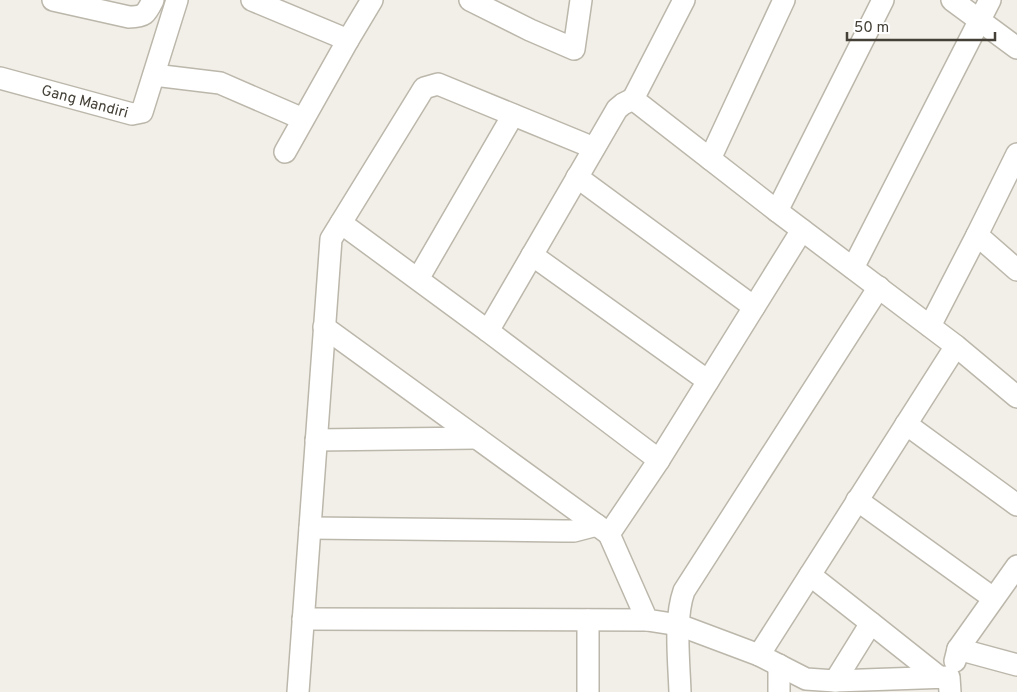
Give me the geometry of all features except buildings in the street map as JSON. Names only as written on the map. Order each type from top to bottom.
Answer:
[{"type":"street","points":[[53,0],[134,17],[140,17],[147,12],[153,0]]},
{"type":"street","name":"Gang Mandiri","points":[[0,78],[132,114],[142,112],[177,0]]},
{"type":"street","points":[[252,0],[348,40]]},
{"type":"street","points":[[285,152],[372,0]]},
{"type":"street","points":[[470,0],[530,30],[574,49],[581,0]]},
{"type":"street","points":[[488,331],[617,109],[634,99],[684,0]]},
{"type":"street","points":[[710,159],[784,0]]},
{"type":"street","points":[[777,211],[883,0]]},
{"type":"street","points":[[952,0],[1017,48]]},
{"type":"street","points":[[853,268],[990,0]]},
{"type":"street","points":[[154,75],[220,83],[304,119]]},
{"type":"street","points":[[298,692],[331,240],[340,222],[424,88],[438,84],[594,148]]},
{"type":"street","points":[[634,99],[777,211],[956,346],[1017,397]]},
{"type":"street","points":[[418,279],[513,115]]},
{"type":"street","points":[[930,326],[1016,157]]},
{"type":"street","points":[[577,177],[754,307]]},
{"type":"street","points":[[340,222],[659,460]]},
{"type":"street","points":[[310,528],[603,530],[659,460],[802,230]]},
{"type":"street","points":[[977,235],[1017,270]]},
{"type":"street","points":[[532,255],[708,381]]},
{"type":"street","points":[[680,692],[679,625],[681,600],[684,590],[879,287]]},
{"type":"street","points":[[324,327],[603,530],[647,620]]},
{"type":"street","points":[[759,655],[956,346]]},
{"type":"street","points":[[906,424],[1017,506]]},
{"type":"street","points":[[316,440],[477,438]]},
{"type":"street","points":[[857,500],[993,598]]},
{"type":"street","points":[[946,682],[958,650],[1017,566]]},
{"type":"street","points":[[810,574],[946,682]]},
{"type":"street","points":[[303,618],[647,620],[679,625],[759,655],[806,679],[867,686],[946,682]]},
{"type":"street","points":[[588,620],[588,692]]},
{"type":"street","points":[[835,681],[872,623]]},
{"type":"street","points":[[958,650],[1017,665]]},
{"type":"street","points":[[779,665],[779,692]]}]
